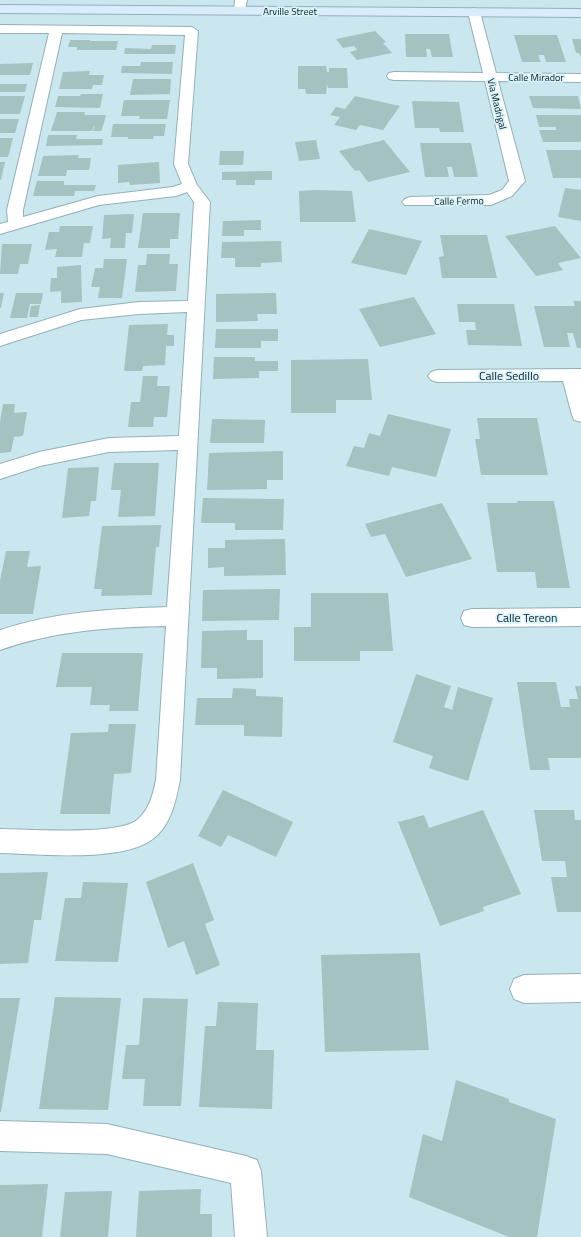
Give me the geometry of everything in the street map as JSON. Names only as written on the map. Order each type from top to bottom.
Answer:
[{"type":"main road","name":"Arville Street","points":[[0,9],[241,6],[474,12],[581,13]]},
{"type":"street","name":"Via Madrigal","points":[[474,12],[517,181],[507,193]]},
{"type":"street","points":[[0,29],[192,31],[181,164],[190,186],[202,202],[168,780],[164,804],[151,823],[138,834],[123,838],[100,841],[0,840]]},
{"type":"street","points":[[16,224],[14,210],[56,30]]},
{"type":"street","name":"Calle Mirador","points":[[394,76],[581,78]]},
{"type":"street","points":[[0,229],[98,201],[176,191],[190,186]]},
{"type":"street","name":"Calle Fermo","points":[[410,202],[491,200],[507,193]]},
{"type":"street","points":[[0,340],[80,315],[139,308],[196,306]]},
{"type":"street","points":[[576,375],[581,415]]},
{"type":"street","name":"Calle Sedillo","points":[[437,376],[576,375]]},
{"type":"street","points":[[0,472],[39,459],[109,445],[188,443]]},
{"type":"street","points":[[0,640],[36,630],[72,623],[111,618],[177,616]]},
{"type":"street","name":"Calle Tereon","points":[[472,618],[581,617]]},
{"type":"street","points":[[524,988],[581,988]]},
{"type":"street","points":[[0,1136],[107,1139],[246,1171],[251,1237]]},
{"type":"building","points":[[375,31],[386,42],[383,43],[392,53],[357,60],[350,52],[357,50],[354,46],[343,48],[336,39]]},
{"type":"building","points":[[405,34],[449,34],[453,57],[432,57],[430,49],[426,49],[427,57],[406,57]]},
{"type":"building","points":[[514,35],[557,35],[566,62],[546,62],[544,55],[538,55],[541,62],[522,62]]},
{"type":"building","points":[[572,39],[581,39],[581,58],[579,53],[576,53]]},
{"type":"building","points":[[70,40],[118,41],[116,50],[77,50],[77,47],[68,47]]},
{"type":"building","points":[[152,45],[176,45],[175,54],[124,54],[125,48],[151,49]]},
{"type":"building","points":[[141,62],[173,62],[172,74],[121,73],[122,66],[140,66]]},
{"type":"building","points":[[33,63],[30,75],[0,75],[0,64]]},
{"type":"building","points":[[298,66],[326,66],[327,72],[329,72],[329,68],[347,68],[348,88],[328,88],[327,84],[326,94],[306,94],[305,89],[298,89]]},
{"type":"building","points":[[90,71],[89,75],[104,75],[102,85],[93,85],[92,89],[59,89],[63,72]]},
{"type":"building","points":[[133,79],[171,79],[170,94],[130,95]]},
{"type":"building","points":[[0,84],[27,84],[25,92],[0,92]]},
{"type":"building","points":[[81,94],[103,94],[100,108],[55,107],[58,96],[80,96]]},
{"type":"building","points":[[0,96],[25,96],[20,114],[0,114]]},
{"type":"building","points":[[355,96],[400,106],[383,130],[360,125],[356,130],[334,125],[340,117],[330,115],[336,107],[345,109]]},
{"type":"building","points":[[529,96],[578,96],[581,109],[533,108]]},
{"type":"building","points":[[124,100],[170,100],[167,119],[139,119],[140,116],[121,116]]},
{"type":"building","points":[[412,101],[459,102],[464,132],[440,132],[439,128],[415,128]]},
{"type":"building","points":[[57,112],[85,112],[84,115],[106,115],[103,126],[94,126],[92,131],[51,131]]},
{"type":"building","points":[[536,115],[581,115],[581,142],[543,142],[539,130],[556,130],[556,127],[539,127]]},
{"type":"building","points":[[0,119],[19,119],[15,133],[0,133]]},
{"type":"building","points":[[113,124],[166,124],[164,136],[154,136],[153,139],[128,139],[128,137],[111,137]]},
{"type":"building","points":[[95,126],[103,126],[101,131],[93,131]]},
{"type":"building","points":[[48,135],[77,135],[76,139],[103,139],[102,145],[46,146]]},
{"type":"building","points":[[0,138],[13,138],[8,157],[0,157]]},
{"type":"building","points":[[316,140],[320,159],[299,161],[295,142]]},
{"type":"building","points":[[384,140],[410,172],[368,182],[359,170],[355,171],[339,151]]},
{"type":"building","points":[[420,143],[471,143],[478,177],[454,177],[452,167],[447,167],[449,177],[425,177]]},
{"type":"building","points":[[546,150],[581,150],[581,178],[553,178]]},
{"type":"building","points":[[220,151],[244,151],[243,165],[219,165]]},
{"type":"building","points":[[79,155],[78,158],[91,158],[89,170],[67,170],[66,176],[38,176],[43,156]]},
{"type":"building","points":[[0,162],[5,162],[1,180],[0,180]]},
{"type":"building","points":[[159,162],[160,183],[130,185],[129,182],[118,183],[118,165]]},
{"type":"building","points":[[272,171],[272,180],[255,180],[255,185],[236,185],[236,180],[222,180],[222,172]]},
{"type":"building","points":[[37,181],[64,181],[64,185],[96,185],[94,191],[75,191],[74,196],[33,196]]},
{"type":"building","points":[[565,188],[581,190],[581,221],[558,217]]},
{"type":"building","points":[[299,191],[352,191],[356,222],[300,222]]},
{"type":"building","points":[[143,213],[180,213],[178,239],[170,239],[170,248],[138,248]]},
{"type":"building","points":[[134,214],[132,233],[126,233],[125,248],[110,248],[111,238],[102,239],[104,215]]},
{"type":"building","points":[[261,220],[261,230],[244,230],[244,236],[222,236],[223,221]]},
{"type":"building","points":[[60,226],[93,226],[90,243],[84,243],[82,257],[55,257],[57,249],[45,250],[49,232],[59,232]]},
{"type":"building","points":[[555,226],[581,258],[558,263],[563,270],[536,276],[505,236]]},
{"type":"building","points":[[369,229],[422,241],[406,275],[351,263]]},
{"type":"building","points":[[440,235],[487,235],[497,278],[442,278],[439,257],[444,256]]},
{"type":"building","points":[[281,241],[282,262],[261,263],[261,267],[235,267],[235,258],[221,258],[222,242]]},
{"type":"building","points":[[2,244],[32,244],[28,264],[20,264],[18,274],[0,274]]},
{"type":"building","points":[[147,254],[170,254],[169,264],[178,264],[176,291],[135,292],[138,265],[146,265]]},
{"type":"building","points":[[104,259],[127,259],[122,298],[98,298],[100,287],[91,287],[95,268],[103,268]]},
{"type":"building","points":[[81,265],[82,302],[61,303],[61,291],[50,292],[51,278],[57,278],[57,267]]},
{"type":"building","points":[[0,293],[4,293],[1,308],[0,308]]},
{"type":"building","points":[[16,293],[43,293],[41,304],[30,304],[27,318],[10,318]]},
{"type":"building","points":[[276,293],[277,314],[257,314],[258,321],[216,322],[216,294]]},
{"type":"building","points":[[414,297],[436,334],[380,347],[359,309]]},
{"type":"building","points":[[573,301],[581,301],[581,348],[577,348],[573,333],[567,333],[570,347],[544,347],[534,306],[575,306]]},
{"type":"building","points":[[457,304],[514,304],[522,346],[468,345],[466,330],[476,330],[475,322],[459,322]]},
{"type":"building","points":[[40,305],[38,317],[29,317],[31,306]]},
{"type":"building","points":[[168,324],[167,335],[174,335],[174,346],[166,346],[165,365],[143,366],[142,371],[124,371],[129,325]]},
{"type":"building","points":[[216,329],[278,329],[278,341],[261,341],[261,348],[215,348]]},
{"type":"building","points":[[214,357],[255,357],[255,361],[278,361],[278,371],[259,371],[259,378],[213,379]]},
{"type":"building","points":[[368,359],[372,400],[336,400],[336,413],[291,413],[291,360]]},
{"type":"building","points":[[143,376],[158,376],[157,386],[170,386],[167,417],[154,417],[153,427],[128,427],[131,402],[140,402]]},
{"type":"building","points":[[3,404],[15,404],[14,413],[27,412],[23,436],[14,437],[11,452],[0,453],[0,422]]},
{"type":"building","points":[[388,414],[451,429],[436,477],[392,467],[389,476],[346,466],[354,446],[364,448],[369,433],[380,436]]},
{"type":"building","points":[[477,418],[537,418],[548,475],[481,475],[475,439],[480,439]]},
{"type":"building","points":[[212,419],[265,420],[264,443],[210,443]]},
{"type":"building","points":[[283,451],[283,480],[267,480],[267,489],[207,490],[209,453]]},
{"type":"building","points":[[114,463],[159,463],[155,516],[118,517],[121,490],[111,490]]},
{"type":"building","points":[[99,467],[96,501],[91,501],[89,516],[62,518],[68,468]]},
{"type":"building","points":[[203,498],[284,499],[283,530],[235,530],[235,523],[201,523]]},
{"type":"building","points":[[517,501],[554,501],[570,588],[537,588],[535,572],[497,572],[487,503],[518,503]]},
{"type":"building","points":[[442,503],[472,559],[406,577],[385,534],[371,537],[365,524]]},
{"type":"building","points":[[161,525],[159,547],[156,547],[152,595],[101,596],[102,589],[94,589],[102,526]]},
{"type":"building","points":[[285,539],[286,575],[224,576],[224,567],[208,568],[208,548],[225,548],[225,540]]},
{"type":"building","points":[[6,551],[30,551],[27,567],[41,566],[33,614],[0,614],[0,581]]},
{"type":"building","points":[[280,589],[279,620],[202,621],[203,590]]},
{"type":"building","points":[[311,593],[388,593],[393,651],[360,651],[360,661],[294,661],[294,627],[311,627]]},
{"type":"building","points":[[247,630],[247,640],[263,640],[263,678],[217,679],[217,668],[201,668],[202,631]]},
{"type":"building","points":[[62,653],[143,653],[138,711],[109,711],[110,705],[90,705],[92,687],[56,687]]},
{"type":"building","points":[[416,674],[451,686],[444,707],[452,710],[458,687],[493,698],[468,781],[429,768],[433,756],[393,742]]},
{"type":"building","points":[[517,682],[556,682],[561,707],[570,707],[569,699],[578,699],[575,686],[581,686],[581,758],[548,758],[550,770],[530,770]]},
{"type":"building","points":[[233,688],[256,689],[256,696],[283,697],[282,737],[244,736],[244,725],[195,725],[197,698],[232,698]]},
{"type":"building","points":[[109,724],[136,724],[131,773],[114,774],[110,814],[60,814],[71,733],[108,732]]},
{"type":"building","points":[[223,790],[293,822],[276,857],[228,835],[221,847],[198,836]]},
{"type":"building","points":[[483,810],[521,894],[483,907],[484,911],[440,926],[398,822],[424,815],[429,828]]},
{"type":"building","points":[[534,810],[574,810],[575,820],[581,820],[581,912],[557,912],[551,877],[567,877],[565,861],[542,861]]},
{"type":"building","points":[[193,863],[214,920],[205,924],[220,965],[196,975],[184,941],[168,948],[146,882]]},
{"type":"building","points":[[48,872],[41,920],[34,920],[28,963],[0,964],[0,873]]},
{"type":"building","points":[[83,882],[128,883],[118,962],[55,961],[65,898],[81,898]]},
{"type":"building","points":[[420,953],[429,1050],[325,1052],[321,955]]},
{"type":"building","points":[[55,997],[121,998],[108,1110],[39,1109]]},
{"type":"building","points":[[0,998],[20,998],[1,1112],[0,1112]]},
{"type":"building","points":[[143,998],[188,999],[181,1106],[143,1106],[145,1079],[122,1079],[126,1045],[139,1045]]},
{"type":"building","points":[[218,1002],[258,1003],[256,1050],[274,1050],[272,1109],[199,1107],[205,1026],[216,1026]]},
{"type":"building","points":[[456,1080],[509,1099],[509,1102],[556,1119],[537,1237],[509,1237],[409,1197],[423,1134],[442,1141]]},
{"type":"building","points":[[48,1184],[42,1237],[0,1237],[0,1185]]},
{"type":"building","points":[[201,1189],[200,1214],[212,1214],[212,1237],[136,1237],[139,1191]]},
{"type":"building","points":[[112,1191],[108,1237],[60,1237],[65,1192]]}]
